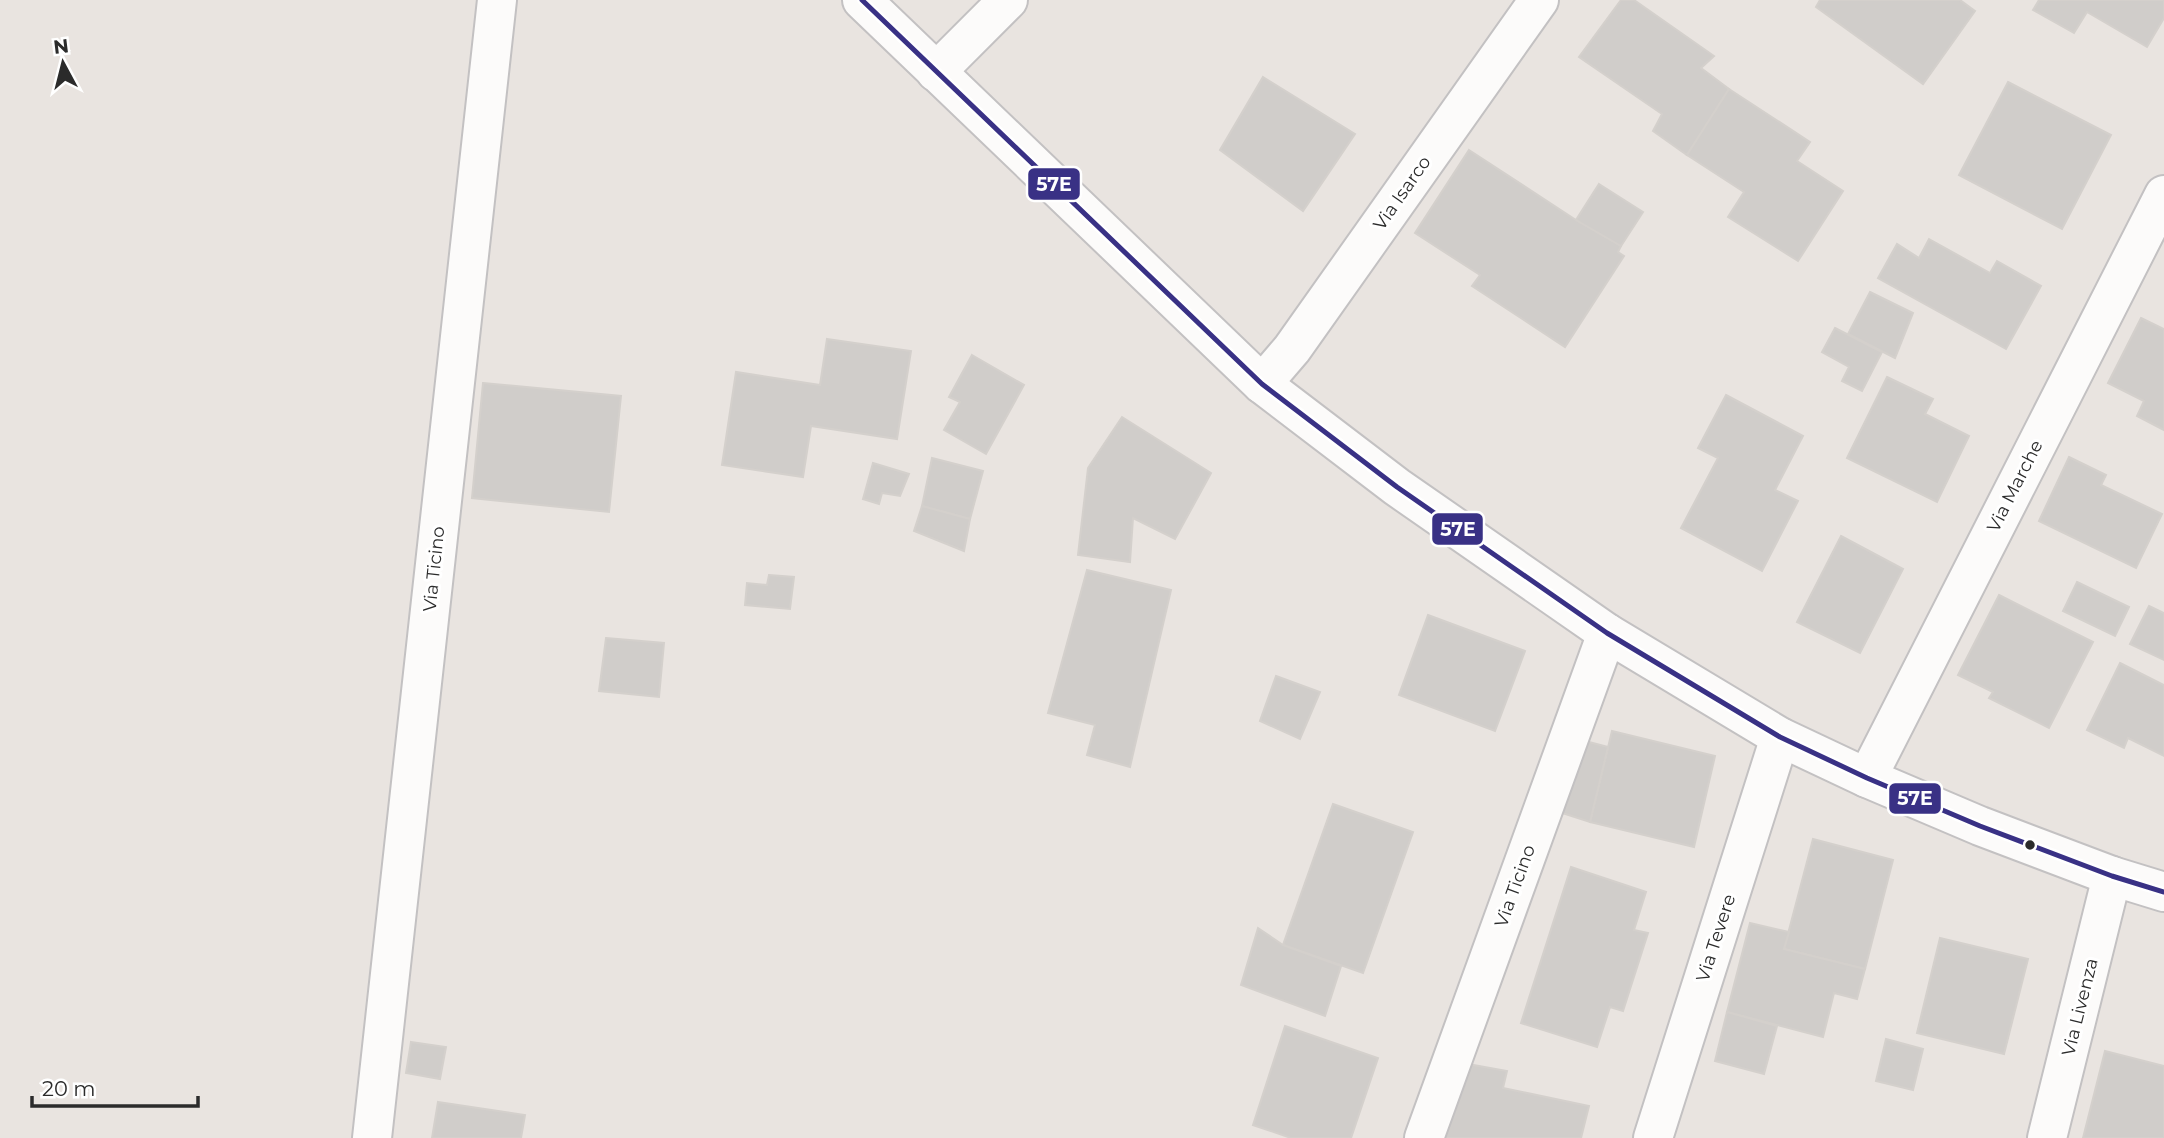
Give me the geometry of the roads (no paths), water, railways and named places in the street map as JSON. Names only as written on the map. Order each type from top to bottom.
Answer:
[{"type":"street","name":"Via Ticino","points":[[372,1138],[497,0]]},
{"type":"street","points":[[862,0],[1262,384],[1397,487],[1607,633],[1780,737],[1867,778],[1980,827],[2112,876],[2164,892]]},
{"type":"street","points":[[936,72],[1008,0]]},
{"type":"street","name":"Via Isarco","points":[[1262,384],[1292,349],[1539,0]]},
{"type":"street","name":"Via Marche","points":[[1867,778],[2164,195]]},
{"type":"street","name":"Via Ticino","points":[[1424,1138],[1607,633]]},
{"type":"street","name":"Via Tevere","points":[[1653,1138],[1780,737]]},
{"type":"street","name":"Via Livenza","points":[[2047,1138],[2112,876]]}]
